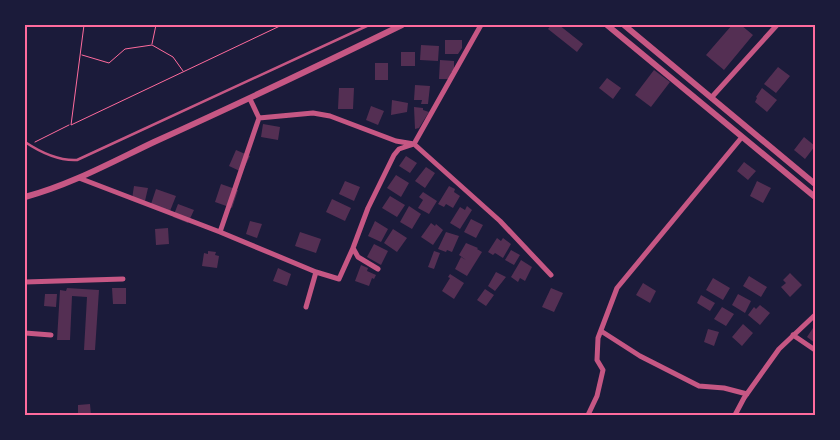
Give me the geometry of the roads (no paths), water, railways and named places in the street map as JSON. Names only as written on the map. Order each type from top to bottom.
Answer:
[{"type":"street","points":[[25,197],[79,178],[250,99],[402,25]]},
{"type":"street","points":[[79,178],[220,232],[316,272],[339,279],[368,208],[394,155],[399,149],[414,144],[482,25]]},
{"type":"street","points":[[607,25],[815,197]]},
{"type":"street","points":[[624,25],[815,184]]},
{"type":"street","points":[[712,98],[777,25]]},
{"type":"street","points":[[220,232],[259,118],[250,99]]},
{"type":"street","points":[[259,118],[313,113],[330,116],[396,141],[414,144],[500,221],[551,275]]},
{"type":"street","points":[[588,415],[597,396],[603,370],[597,360],[598,338],[617,288],[742,137]]},
{"type":"street","points":[[353,248],[358,257],[378,269]]},
{"type":"street","points":[[306,307],[316,272]]},
{"type":"street","points":[[25,282],[123,279]]},
{"type":"street","points":[[735,415],[747,394],[779,349],[815,315]]},
{"type":"street","points":[[601,331],[640,356],[699,386],[724,388],[747,394]]},
{"type":"street","points":[[25,333],[51,335]]},
{"type":"street","points":[[793,335],[815,350]]},
{"type":"lane","points":[[25,142],[54,156],[67,160],[77,160],[369,25]]}]
